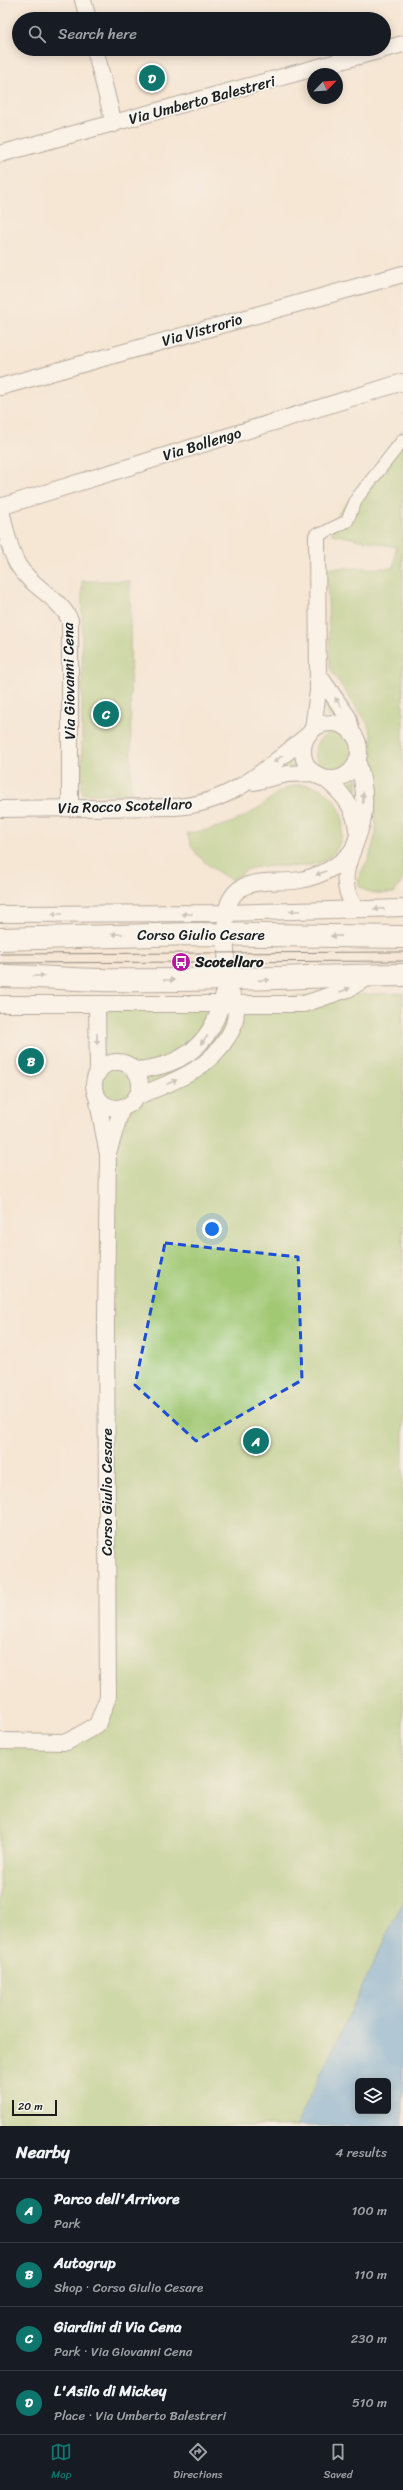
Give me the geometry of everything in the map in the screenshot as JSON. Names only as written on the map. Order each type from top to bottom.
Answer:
[{"type":"main road","name":"Corso Giulio Cesare","points":[[0,939],[46,939],[226,924],[403,937]]},
{"type":"main road","points":[[0,976],[47,976],[98,980],[226,980],[403,975]]},
{"type":"street","points":[[83,0],[86,12]]},
{"type":"street","name":"Via Umberto Balestreri","points":[[391,47],[403,44]]},
{"type":"street","points":[[98,56],[114,124]]},
{"type":"street","name":"Via Umberto Balestreri","points":[[0,154],[360,56]]},
{"type":"street","name":"Via Vistrorio","points":[[0,387],[403,274]]},
{"type":"street","name":"Via Bollengo","points":[[0,506],[403,382]]},
{"type":"street","points":[[311,732],[318,705],[317,536],[347,521],[357,498],[403,440]]},
{"type":"street","name":"Via Giovanni Cena","points":[[0,506],[6,552],[60,607],[70,620],[70,808]]},
{"type":"street","points":[[318,674],[348,717],[352,733],[358,746],[357,760],[363,791],[363,818],[352,851],[345,885],[347,895],[356,909]]},
{"type":"street","points":[[352,733],[341,724],[334,723],[319,725],[311,732],[305,741],[304,755],[306,762],[319,775],[338,789],[347,800],[354,815],[357,835]]},
{"type":"street","name":"Via Rocco Scotellaro","points":[[247,784],[311,732]]},
{"type":"street","points":[[319,775],[336,778],[343,776],[354,766],[357,760]]},
{"type":"street","name":"Via Rocco Scotellaro","points":[[0,809],[187,806],[214,800],[247,784],[280,775],[319,775]]},
{"type":"street","points":[[98,1073],[106,1065],[118,1062],[134,1070],[155,1068],[177,1060],[198,1046],[214,1026],[226,980],[226,924],[230,900],[241,887],[259,881],[295,881],[316,876],[341,863],[352,851]]},
{"type":"street","name":"Corso Giulio Cesare","points":[[0,914],[226,924],[356,909],[403,908]]},
{"type":"street","points":[[0,1004],[304,1004],[348,989],[371,975]]},
{"type":"street","points":[[97,1004],[98,1073],[94,1084],[97,1096],[110,1107],[122,1107],[136,1097],[193,1072],[210,1060],[221,1048],[232,1029],[236,1004],[226,980]]},
{"type":"street","points":[[134,1070],[140,1086],[136,1097]]},
{"type":"street","name":"Corso Giulio Cesare","points":[[0,1741],[68,1742],[97,1725],[108,1697],[106,1320],[108,1155],[97,1096]]},
{"type":"street","name":"Corso Giulio Cesare","points":[[108,1155],[122,1107]]},
{"type":"highlighted area","points":[[165,1243],[298,1257],[302,1380],[196,1441],[135,1385]]},
{"type":"green space","points":[[403,430],[403,880],[394,893],[380,893],[367,891],[359,886],[358,878],[369,858],[376,833],[372,736],[367,723],[330,669],[327,568],[394,568],[396,547],[332,534],[333,521]]},
{"type":"green space","points":[[82,581],[130,581],[131,794],[82,794]]},
{"type":"green space","points":[[327,700],[340,717],[327,716]]},
{"type":"green space","points":[[330,733],[338,733],[345,736],[350,741],[353,752],[350,763],[345,768],[338,771],[330,771],[323,768],[318,763],[315,756],[315,748],[318,741],[323,736]]},
{"type":"green space","points":[[297,753],[302,766],[278,770]]},
{"type":"green space","points":[[358,778],[356,801],[346,784]]},
{"type":"green space","points":[[298,785],[312,786],[324,791],[337,805],[342,818],[343,828],[337,848],[329,857],[318,863],[306,866],[265,866],[252,868],[231,880],[204,861],[198,855],[190,842],[187,833],[213,829],[238,820],[254,811],[274,795],[285,789]]},
{"type":"green space","points":[[403,993],[403,1903],[297,2126],[0,2126],[0,1741],[68,1742],[97,1725],[108,1697],[109,1185],[97,1004]]},
{"type":"water","points":[[403,1901],[403,2126],[296,2126]]},
{"type":"tram line","points":[[0,954],[403,952]]},
{"type":"tram line","points":[[0,963],[403,961]]},
{"type":"place","name":"L'Asilo di Mickey","points":[[152,78]]},
{"type":"place","name":"Giardini di Via Cena","points":[[106,714]]},
{"type":"place","name":"Scotellaro","points":[[181,962]]},
{"type":"place","name":"Autogrup","points":[[31,1061]]},
{"type":"place","name":"Parco dell'Arrivore","points":[[256,1441]]}]
